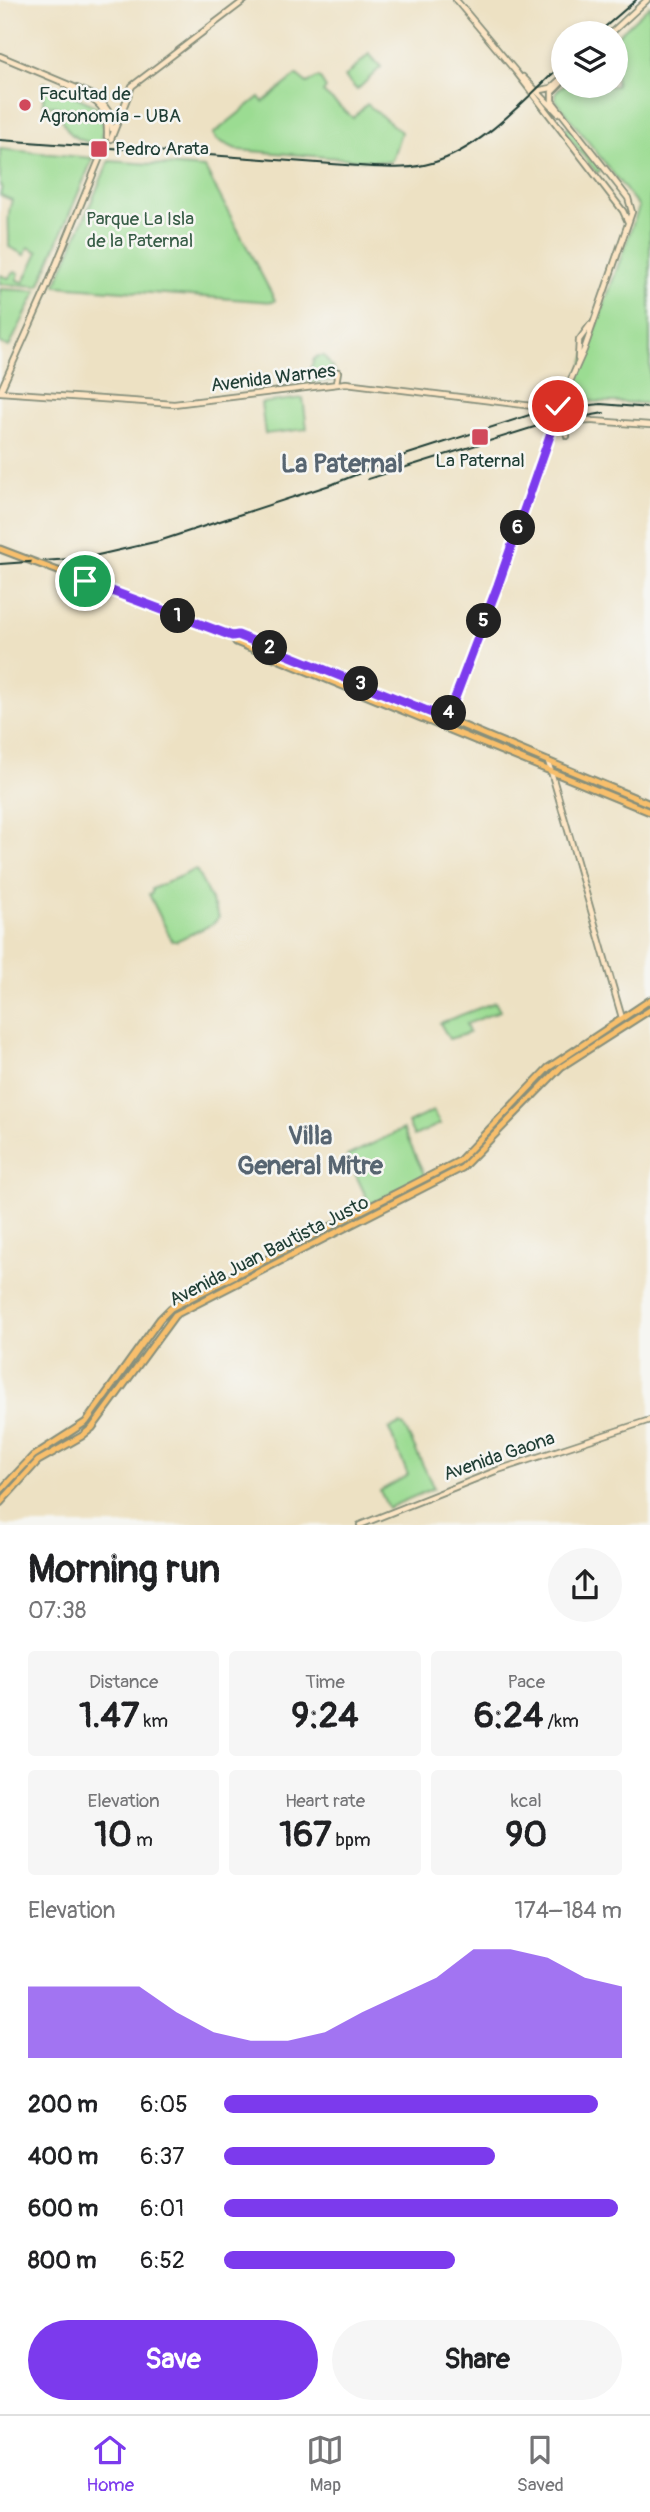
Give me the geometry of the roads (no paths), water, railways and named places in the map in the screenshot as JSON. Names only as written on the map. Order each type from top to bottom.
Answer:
[{"type":"main road","points":[[0,56],[57,80],[100,104],[107,118],[109,137],[132,86],[245,0]]},
{"type":"main road","points":[[456,0],[517,73],[598,178],[623,211],[628,223]]},
{"type":"main road","points":[[624,21],[647,0]]},
{"type":"main road","points":[[448,728],[447,719],[632,212],[630,202],[570,125],[517,73]]},
{"type":"main road","points":[[535,91],[551,90]]},
{"type":"main road","points":[[544,108],[544,100],[551,91]]},
{"type":"main road","points":[[552,98],[562,116]]},
{"type":"main road","points":[[561,131],[564,125],[570,125]]},
{"type":"main road","points":[[0,391],[100,160]]},
{"type":"main road","points":[[598,178],[607,172]]},
{"type":"main road","points":[[578,362],[580,338],[592,322]]},
{"type":"main road","points":[[580,338],[586,344]]},
{"type":"main road","points":[[578,346],[586,344]]},
{"type":"main road","points":[[336,383],[338,372]]},
{"type":"main road","name":"Avenida Warnes","points":[[0,391],[174,404],[336,383],[548,408],[577,420],[650,425]]},
{"type":"main road","points":[[567,391],[568,408],[577,420],[566,428],[567,436]]},
{"type":"main road","points":[[548,408],[561,404]]},
{"type":"main road","points":[[0,549],[232,636],[249,639],[650,804]]},
{"type":"main road","points":[[232,636],[236,642],[650,813]]},
{"type":"main road","points":[[548,761],[622,1018]]},
{"type":"main road","name":"Avenida Juan Bautista Justo","points":[[0,1491],[33,1456],[86,1422],[160,1319],[171,1308],[459,1161],[548,1068],[650,1000]]},
{"type":"main road","name":"Avenida Juan Bautista Justo","points":[[0,1503],[38,1461],[92,1428],[175,1315],[462,1168],[561,1067],[650,1010]]},
{"type":"main road","name":"Avenida Gaona","points":[[360,1525],[498,1469],[650,1420]]},
{"type":"tunnel","points":[[99,160],[107,137]]},
{"type":"tunnel","points":[[105,154],[111,139]]},
{"type":"railway","points":[[612,21],[636,0]]},
{"type":"railway","points":[[0,140],[373,167],[417,166],[450,156],[486,134],[551,75]]},
{"type":"railway","points":[[0,564],[85,558],[159,541],[333,484],[402,456],[545,410],[601,404],[650,408]]},
{"type":"railway","points":[[368,479],[547,423],[604,413]]},
{"type":"place","name":"Facultad de Agronomía - UBA","points":[[25,105]]},
{"type":"place","name":"Pedro Arata","points":[[99,149]]},
{"type":"place","name":"La Paternal","points":[[480,437]]},
{"type":"district","name":"La Paternal","points":[[342,464]]},
{"type":"district","name":"Villa General Mitre","points":[[310,1151]]},
{"type":"park label","name":"Parque La Isla de la Paternal","points":[[140,230]]}]
